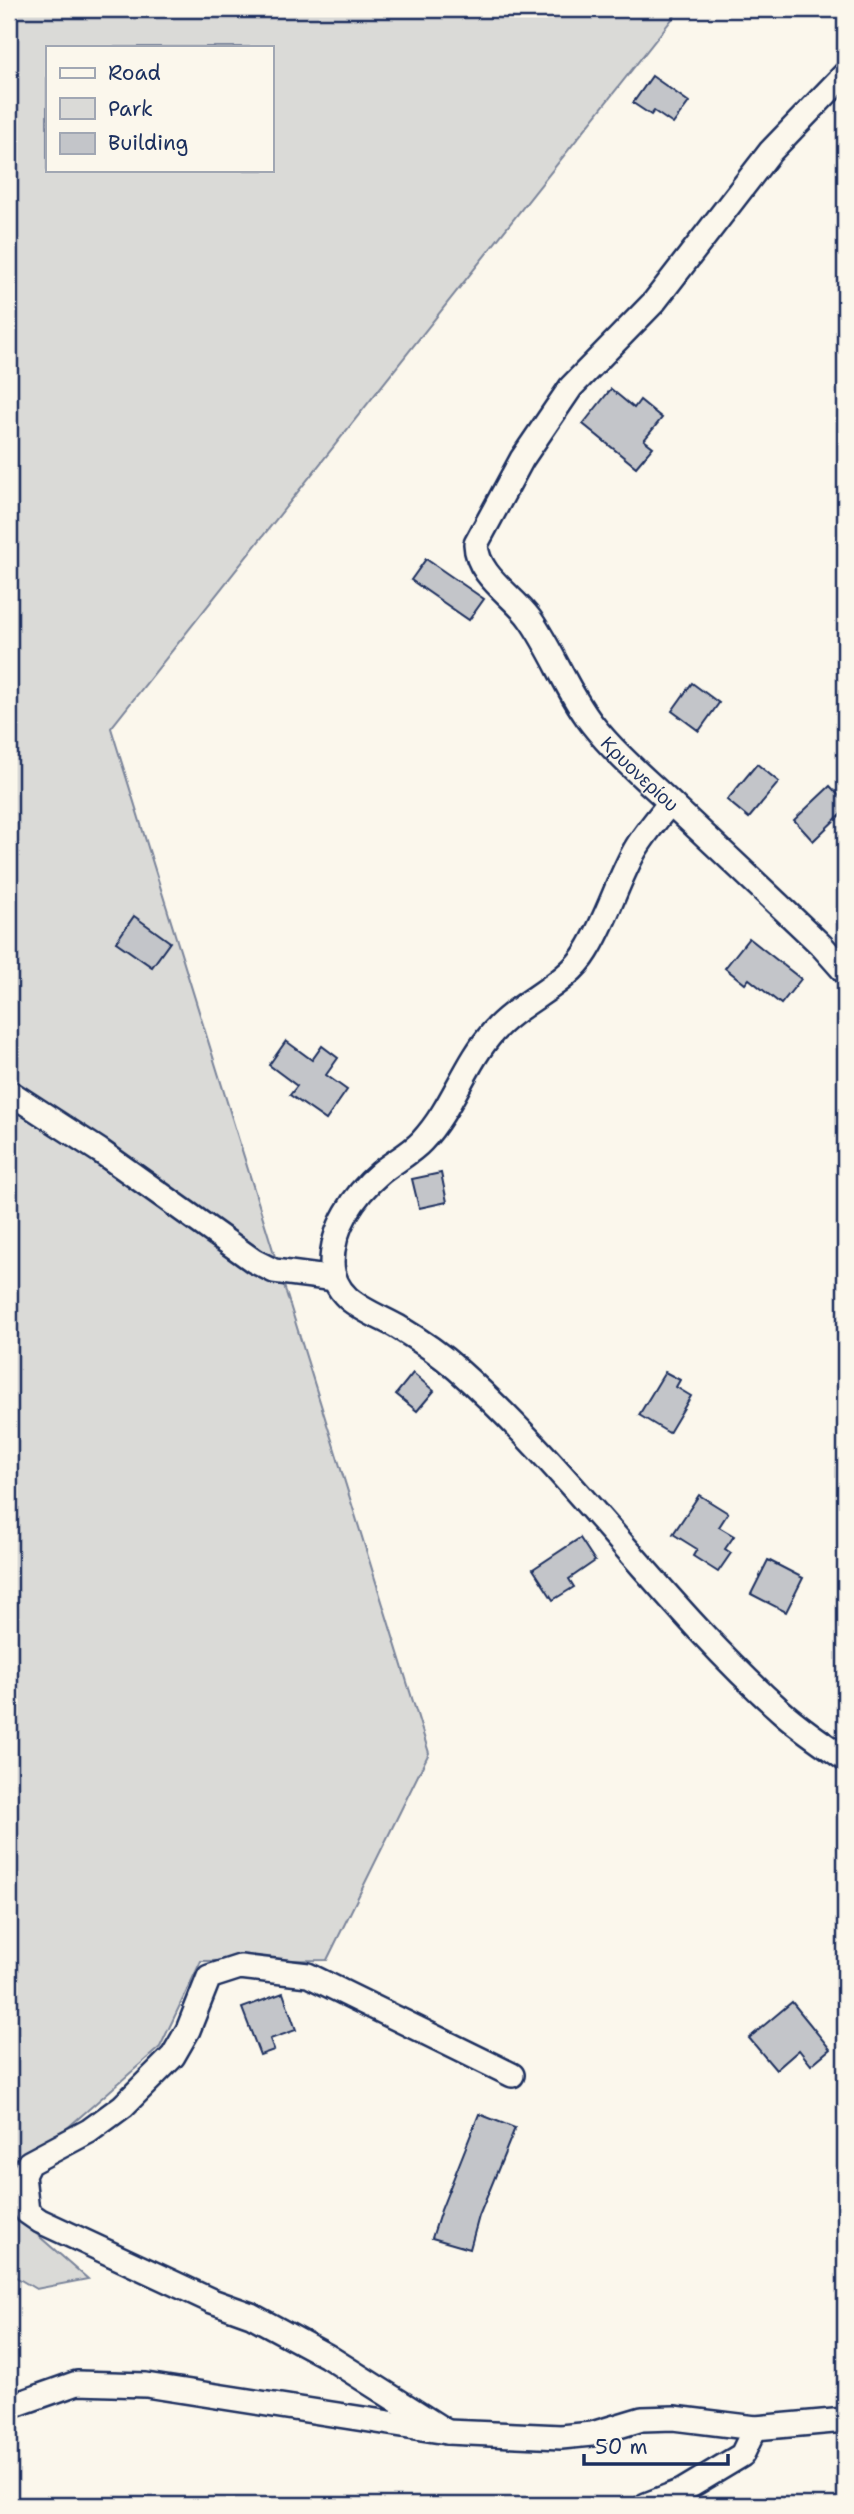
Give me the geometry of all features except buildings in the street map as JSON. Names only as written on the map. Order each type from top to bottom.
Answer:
[{"type":"street","name":"Κρυονερίου","points":[[845,74],[770,152],[654,302],[571,387],[522,459],[476,544],[476,555],[484,568],[529,617],[548,647],[565,684],[592,724],[634,771],[845,972]]},
{"type":"street","points":[[670,803],[636,849],[586,954],[570,971],[516,1010],[494,1031],[465,1069],[449,1103],[421,1142],[377,1175],[347,1210],[337,1229],[332,1264],[341,1293],[355,1305],[400,1328],[455,1367],[535,1445],[727,1660],[784,1715],[845,1759]]},
{"type":"street","points":[[9,1092],[100,1151],[254,1261],[274,1271],[335,1279]]},
{"type":"street","points":[[447,2432],[327,2356],[251,2315],[212,2301],[40,2221],[27,2212],[23,2196],[23,2175],[29,2163],[89,2131],[146,2084],[173,2056],[188,2031],[209,1976],[240,1967],[308,1975],[512,2075]]},
{"type":"street","points":[[9,2407],[77,2383],[146,2385],[447,2432],[561,2437],[592,2434],[642,2419],[674,2418],[755,2428],[845,2420]]},
{"type":"street","points":[[646,2505],[682,2491],[742,2455],[755,2428]]},
{"type":"green space","points":[[9,9],[680,9],[111,728],[429,1753],[327,1960],[201,1961],[160,2047],[9,2179]]},
{"type":"green space","points":[[9,2210],[88,2279],[36,2289],[9,2273]]}]
